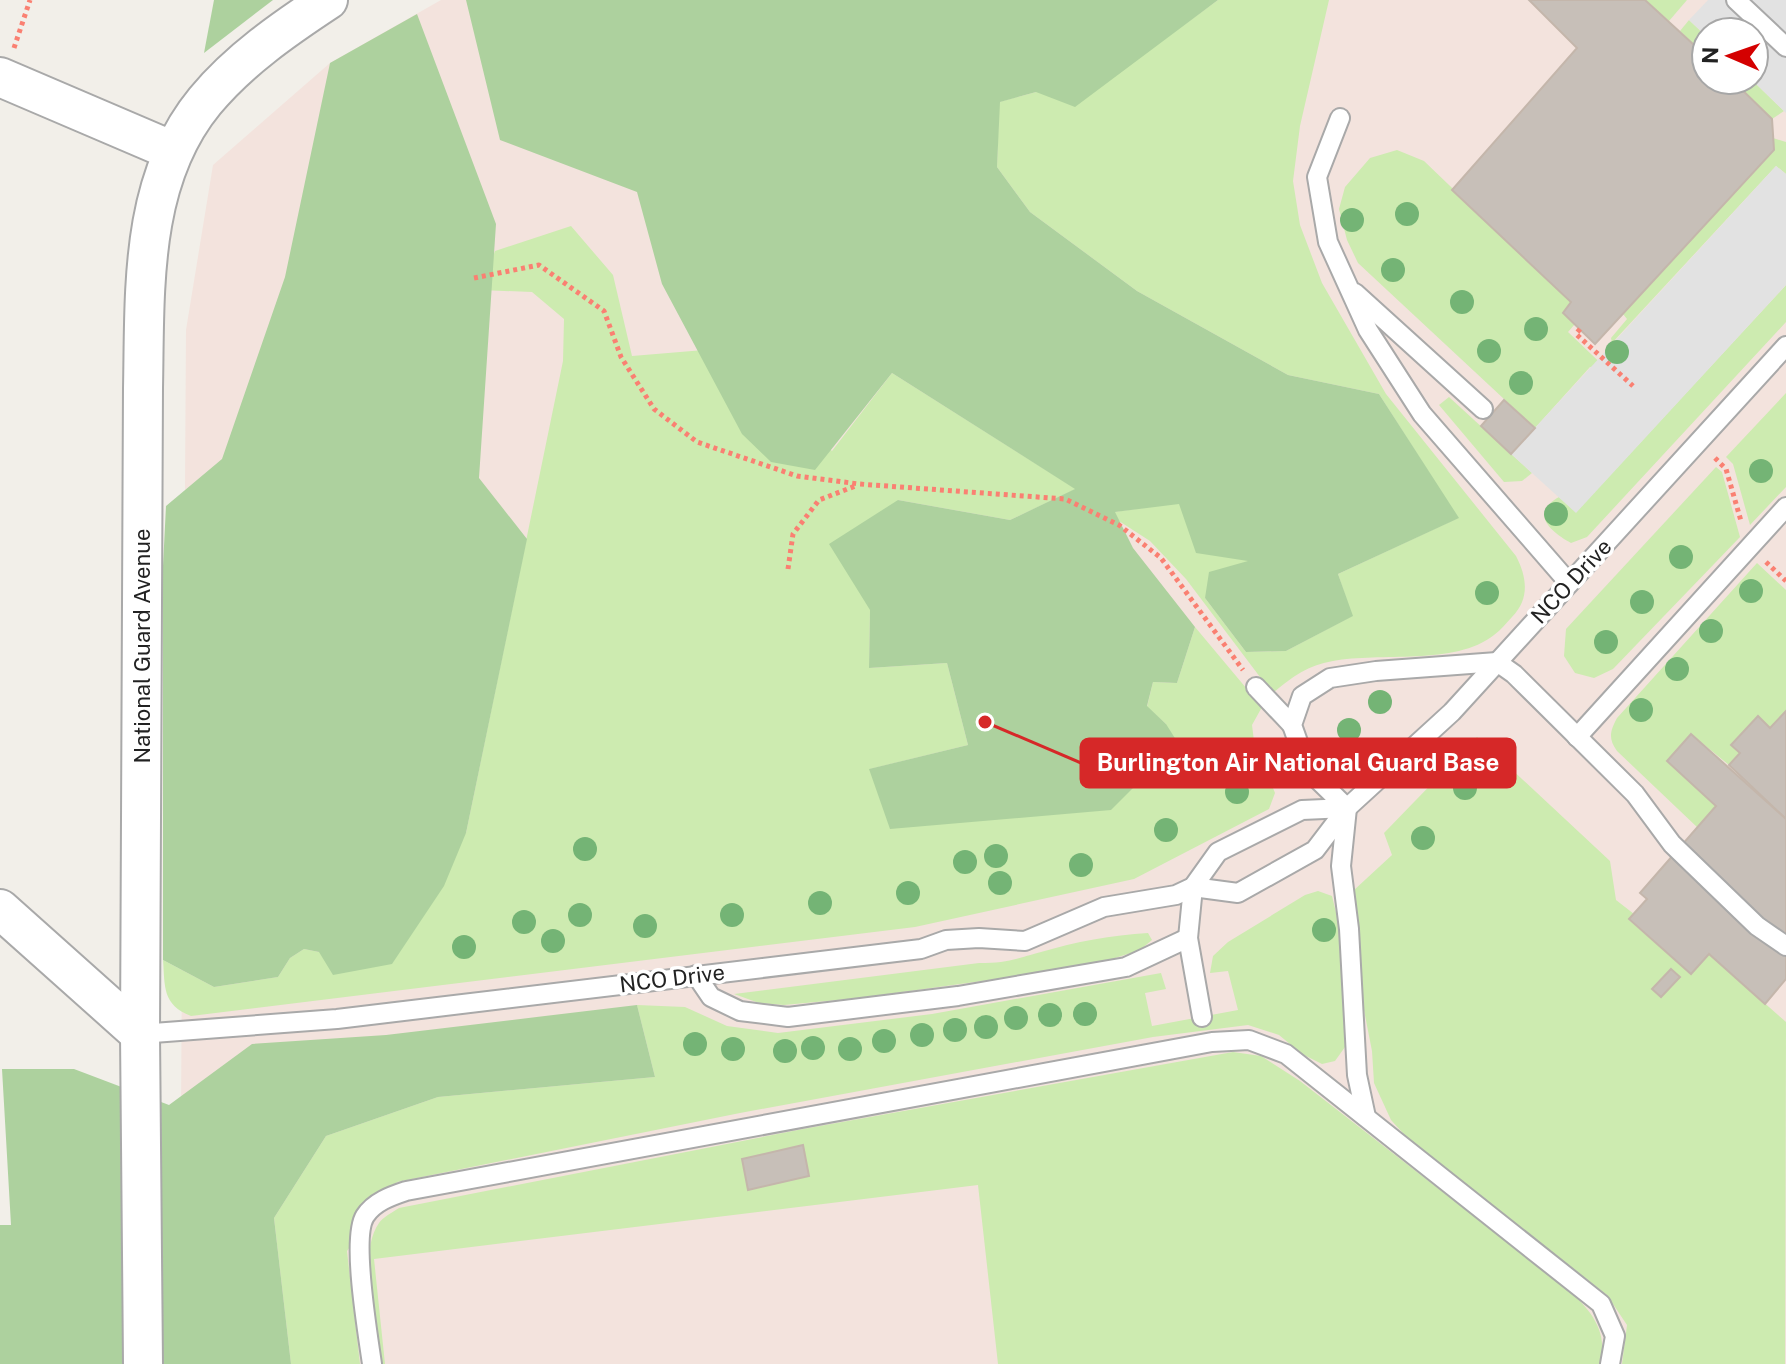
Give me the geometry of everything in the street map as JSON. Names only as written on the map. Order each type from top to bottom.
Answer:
[{"type":"street","name":"National Guard Avenue","points":[[143,1364],[140,1034],[145,302],[153,215],[173,151],[206,100],[255,52],[328,0]]},
{"type":"street","points":[[2,78],[173,151]]},
{"type":"street","points":[[0,909],[140,1034]]},
{"type":"lane","points":[[1736,0],[1786,47]]},
{"type":"lane","points":[[1340,118],[1317,177],[1328,242],[1368,330],[1422,414],[1569,583]]},
{"type":"lane","points":[[1349,288],[1483,409]]},
{"type":"lane","name":"NCO Drive","points":[[140,1034],[337,1019],[921,949],[946,940],[979,938],[1025,941],[1104,907],[1176,895],[1193,887],[1238,893],[1315,850],[1347,808],[1452,712],[1786,346]]},
{"type":"lane","points":[[1577,737],[1786,507]]},
{"type":"lane","points":[[1292,725],[1302,696],[1330,678],[1376,671],[1497,662],[1514,674],[1635,794],[1672,844],[1757,926],[1786,946]]},
{"type":"lane","points":[[1256,687],[1292,725],[1308,770],[1347,808]]},
{"type":"lane","points":[[1202,1017],[1188,938],[1193,887],[1218,852],[1302,810],[1347,808]]},
{"type":"lane","points":[[1347,808],[1341,866],[1349,929],[1357,1075],[1366,1117]]},
{"type":"lane","points":[[696,975],[711,997],[740,1011],[788,1017],[958,996],[1126,967],[1188,938]]},
{"type":"lane","points":[[372,1364],[360,1244],[364,1217],[382,1199],[406,1191],[1212,1042],[1249,1040],[1286,1054],[1601,1304],[1615,1336],[1610,1364]]},
{"type":"path","points":[[2,78],[30,0]]},
{"type":"path","points":[[474,278],[539,265],[604,311],[621,357],[654,409],[697,442],[797,476],[859,484],[1065,499],[1119,525],[1161,558],[1256,687]]},
{"type":"path","points":[[1580,329],[1576,334],[1633,386]]},
{"type":"path","points":[[1699,442],[1726,469],[1749,547],[1786,581]]},
{"type":"path","points":[[788,569],[793,534],[819,500],[859,484]]},
{"type":"shaded area","points":[[441,0],[1786,0],[1786,1364],[185,1364],[181,1114],[186,330],[213,165],[330,63]]},
{"type":"shaded area","points":[[1708,0],[1786,0],[1786,113],[1768,96],[1770,16],[1693,16]]},
{"type":"shaded area","points":[[1776,166],[1786,174],[1786,285],[1576,513],[1511,454]]},
{"type":"green space","points":[[214,0],[273,0],[204,53]]},
{"type":"green space","points":[[466,0],[1218,0],[1075,107],[1036,92],[1000,102],[997,167],[1030,212],[1137,291],[1288,375],[1379,394],[1459,518],[1338,574],[1353,616],[1286,651],[1246,652],[1205,598],[1209,572],[1248,561],[1196,553],[1179,504],[1115,512],[1133,548],[1195,627],[1177,683],[1153,682],[1147,706],[1166,724],[1178,743],[1111,810],[890,829],[869,769],[968,745],[947,663],[869,668],[870,610],[829,544],[898,500],[1010,520],[1075,489],[892,373],[815,470],[771,462],[742,434],[662,284],[637,192],[500,140]]},
{"type":"green space","points":[[1218,0],[1329,0],[1300,126],[1293,181],[1300,225],[1322,283],[1386,394],[1520,564],[1525,588],[1522,603],[1499,631],[1478,645],[1438,654],[1324,663],[1302,672],[1274,692],[1186,579],[1150,541],[1119,521],[1114,512],[1179,503],[1251,561],[1205,598],[1246,652],[1286,651],[1352,616],[1338,574],[1458,518],[1379,394],[1288,375],[1137,291],[1030,212],[997,167],[999,102],[1036,92],[1155,46]]},
{"type":"green space","points":[[1645,0],[1687,0],[1669,21]]},
{"type":"green space","points":[[417,14],[496,224],[479,478],[527,539],[466,833],[444,886],[392,964],[333,975],[319,952],[304,949],[290,958],[278,977],[214,987],[163,960],[163,566],[166,506],[222,459],[285,277],[330,63]]},
{"type":"green space","points":[[1689,20],[1690,41],[1680,31]]},
{"type":"green space","points":[[1748,96],[1769,96],[1784,111],[1772,119]]},
{"type":"green space","points":[[1773,138],[1786,142],[1786,174],[1776,166],[1612,343],[1611,338],[1627,319],[1623,314]]},
{"type":"green space","points":[[1397,150],[1424,161],[1571,302],[1563,313],[1575,324],[1568,332],[1614,376],[1590,367],[1535,428],[1358,263],[1347,240],[1339,209],[1345,187],[1370,158]]},
{"type":"green space","points":[[571,226],[613,275],[632,356],[728,348],[832,451],[892,373],[1076,489],[1010,520],[898,500],[870,610],[869,668],[947,663],[968,745],[870,769],[1166,724],[1147,707],[1153,682],[1177,683],[1195,627],[1262,707],[1252,725],[1254,741],[1275,793],[1269,809],[1134,879],[915,927],[191,1016],[182,1012],[167,994],[163,960],[214,987],[278,977],[290,958],[304,949],[319,952],[466,833],[563,361],[564,319],[532,292],[481,290],[495,251]]},
{"type":"green space","points":[[1786,285],[1786,322],[1587,537],[1571,543],[1556,534],[1544,516],[1550,503],[1559,497],[1576,512]]},
{"type":"green space","points":[[1786,393],[1786,487],[1750,525],[1733,464],[1726,457]]},
{"type":"green space","points":[[1449,397],[1532,473],[1522,481],[1504,482],[1439,405]]},
{"type":"green space","points":[[1716,467],[1722,472],[1740,537],[1613,669],[1594,678],[1575,673],[1564,656],[1566,629]]},
{"type":"green space","points":[[1757,563],[1786,590],[1786,711],[1770,728],[1759,717],[1740,753],[1729,765],[1691,734],[1667,761],[1716,806],[1698,828],[1617,751],[1611,739],[1612,731],[1617,718]]},
{"type":"green space","points":[[1477,737],[1610,861],[1616,900],[1634,914],[1629,920],[1691,974],[1709,954],[1786,1022],[1785,1364],[1622,1364],[1627,1325],[1607,1295],[1412,1143],[1391,1120],[1374,1083],[1372,1051],[1361,995],[1353,891],[1392,855],[1384,833]]},
{"type":"green space","points":[[1318,891],[1332,896],[1341,933],[1345,1047],[1335,1061],[1322,1064],[1302,1054],[1279,1035],[1248,1025],[1153,1037],[740,1113],[397,1182],[347,1251],[360,1364],[291,1364],[274,1218],[326,1136],[438,1097],[655,1077],[637,1005],[685,1007],[727,1026],[778,1033],[932,1014],[1161,973],[1166,989],[1145,993],[1152,1026],[1238,1010],[1228,971],[1210,973],[1213,956],[1228,942],[1305,895]]},
{"type":"green space","points":[[1148,933],[1152,940],[1140,950],[1109,960],[1011,977],[784,1005],[759,1003],[734,994],[1004,961],[1080,942]]},
{"type":"green space","points":[[637,1005],[655,1077],[438,1097],[326,1136],[274,1218],[291,1364],[0,1364],[0,1225],[11,1225],[2,1069],[74,1069],[169,1105],[252,1044],[386,1035]]},
{"type":"green space","points":[[1233,1052],[1261,1056],[1300,1081],[1573,1294],[1589,1311],[1599,1330],[1602,1352],[1599,1364],[998,1364],[978,1185],[374,1259],[385,1364],[379,1364],[369,1292],[369,1253],[379,1223],[399,1208],[803,1129]],"holes":[[[802,1145],[809,1176],[749,1189],[742,1159]]]},
{"type":"building","points":[[1529,0],[1645,0],[1690,41],[1690,96],[1748,96],[1772,119],[1774,150],[1595,344],[1563,313],[1571,302],[1452,190],[1577,48]]},
{"type":"building","points":[[1504,400],[1535,428],[1511,454],[1481,426]]},
{"type":"building","points":[[1786,711],[1786,819],[1729,765],[1740,753],[1731,745],[1758,716],[1770,728]]},
{"type":"building","points":[[1691,734],[1786,819],[1786,979],[1765,1004],[1709,954],[1691,974],[1629,919],[1647,899],[1640,893],[1716,806],[1667,761]]},
{"type":"building","points":[[1671,969],[1680,977],[1661,997],[1652,989]]},
{"type":"building","points":[[803,1145],[809,1176],[748,1190],[742,1159]]},
{"type":"place","name":"Burlington Air National Guard Base","points":[[985,722]]}]
